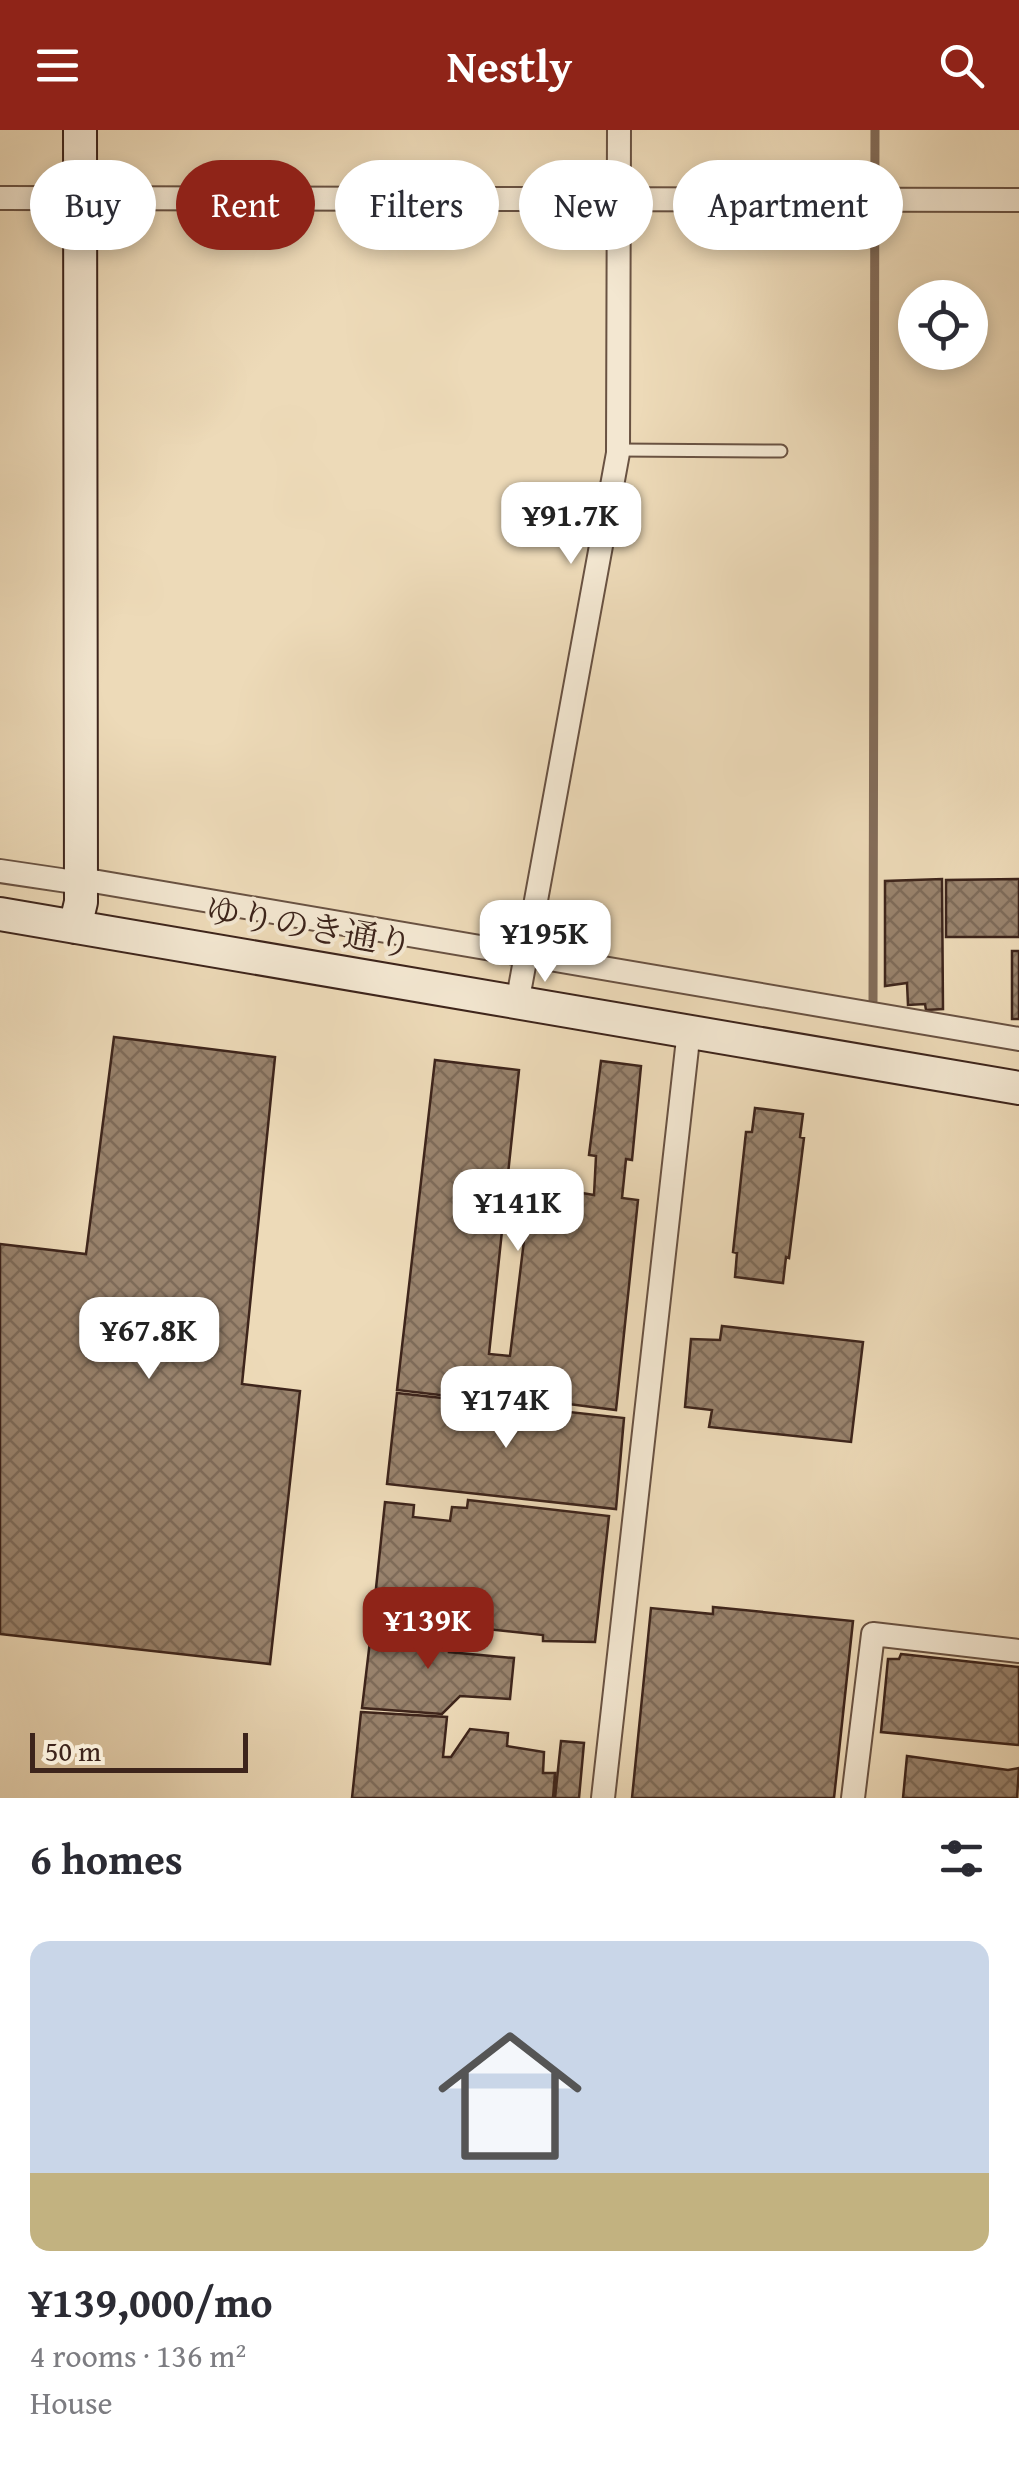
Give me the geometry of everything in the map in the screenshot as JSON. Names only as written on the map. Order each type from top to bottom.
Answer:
[{"type":"street","points":[[80,130],[80,160]]},
{"type":"street","points":[[619,130],[619,160]]},
{"type":"street","points":[[0,198],[30,198]]},
{"type":"street","points":[[156,198],[519,200]]},
{"type":"street","points":[[653,201],[1019,200]]},
{"type":"street","points":[[74,927],[81,902],[80,250]]},
{"type":"street","points":[[517,1004],[618,450],[619,250]]},
{"type":"street","points":[[0,871],[81,881],[1019,1038]]},
{"type":"street","name":"ゆりのき通り","points":[[0,914],[1019,1088]]},
{"type":"street","points":[[603,1798],[690,1030]]},
{"type":"street","points":[[853,1798],[873,1634],[1019,1652]]},
{"type":"lane","points":[[618,450],[781,450]]},
{"type":"building","points":[[942,879],[943,1009],[926,1010],[925,1004],[908,1005],[907,983],[885,986],[885,881]]},
{"type":"building","points":[[1019,879],[1019,937],[946,937],[946,880]]},
{"type":"building","points":[[1012,951],[1019,951],[1019,1019],[1012,1019]]},
{"type":"building","points":[[114,1037],[275,1057],[242,1384],[300,1391],[270,1664],[0,1634],[0,1244],[86,1254]]},
{"type":"building","points":[[435,1060],[519,1070],[489,1354],[510,1356],[526,1224],[572,1227],[576,1192],[594,1195],[596,1156],[589,1155],[601,1061],[641,1066],[632,1160],[626,1159],[622,1198],[638,1200],[616,1410],[561,1403],[559,1409],[397,1390]]},
{"type":"building","points":[[755,1108],[803,1114],[800,1137],[804,1138],[783,1283],[735,1277],[737,1253],[733,1252],[746,1132],[752,1132]]},
{"type":"building","points":[[722,1326],[863,1342],[851,1442],[709,1427],[712,1410],[685,1407],[691,1339],[720,1340]]},
{"type":"building","points":[[397,1393],[624,1418],[616,1509],[387,1484]]},
{"type":"building","points":[[468,1500],[609,1516],[595,1642],[543,1641],[543,1635],[373,1617],[385,1502],[414,1505],[413,1517],[450,1521],[452,1507],[467,1508]]},
{"type":"building","points":[[713,1607],[853,1621],[834,1798],[632,1798],[651,1608],[713,1614]]},
{"type":"building","points":[[372,1624],[451,1630],[449,1652],[514,1658],[510,1699],[460,1696],[442,1714],[362,1708]]},
{"type":"building","points":[[901,1654],[1019,1667],[1019,1745],[881,1732],[888,1659],[899,1659]]},
{"type":"building","points":[[361,1712],[447,1717],[443,1757],[451,1757],[470,1729],[508,1733],[507,1746],[544,1752],[543,1773],[555,1773],[553,1798],[352,1798]]},
{"type":"building","points":[[561,1741],[584,1743],[579,1798],[555,1798]]},
{"type":"building","points":[[907,1756],[1008,1770],[1019,1768],[1017,1798],[903,1798]]},
{"type":"waterway","points":[[873,1001],[875,130]]}]
